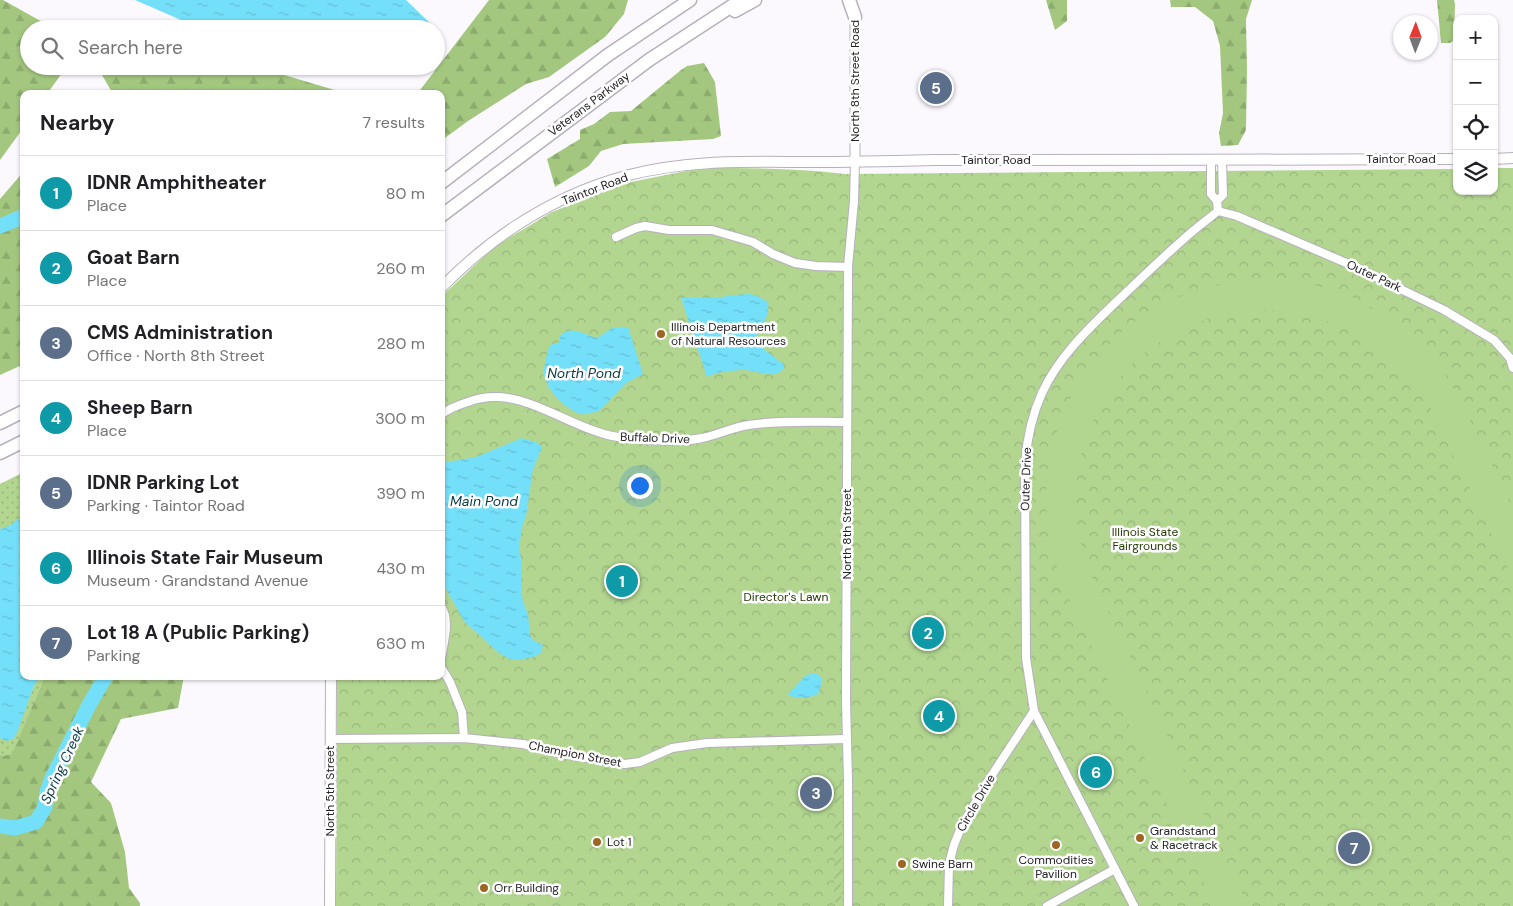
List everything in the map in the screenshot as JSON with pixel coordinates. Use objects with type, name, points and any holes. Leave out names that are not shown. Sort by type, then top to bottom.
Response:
[{"type":"highway","points":[[445,180],[608,55],[690,0]]},
{"type":"highway","points":[[685,35],[695,21],[726,0]]},
{"type":"highway","name":"Veterans Parkway","points":[[445,213],[649,60],[741,0]]},
{"type":"highway","points":[[709,20],[732,13],[755,0]]},
{"type":"highway","points":[[4,421],[20,413]]},
{"type":"highway","points":[[6,450],[20,443]]},
{"type":"main road","points":[[1498,159],[1513,158]]},
{"type":"main road","name":"Taintor Road","points":[[445,284],[486,247],[543,210],[586,189],[626,176],[677,166],[714,162],[1453,159]]},
{"type":"main road","name":"North 5th Street","points":[[330,906],[331,680]]},
{"type":"street","name":"North 8th Street Road","points":[[855,5],[855,162]]},
{"type":"street","points":[[1211,160],[1212,194],[1217,201],[1218,211]]},
{"type":"street","points":[[1217,201],[1223,195],[1222,160]]},
{"type":"street","name":"North 8th Street","points":[[848,906],[846,738],[848,267],[854,201],[855,162]]},
{"type":"street","name":"Outer Park","points":[[1218,211],[1237,216],[1351,265],[1444,310],[1494,340],[1510,358],[1513,368]]},
{"type":"street","name":"Outer Drive","points":[[1134,906],[1034,711],[1026,658],[1025,493],[1027,442],[1034,414],[1042,393],[1053,374],[1082,335],[1186,237],[1218,211]]},
{"type":"street","points":[[616,238],[636,228],[646,226],[669,230],[712,230],[752,242],[773,254],[795,263],[848,267]]},
{"type":"street","name":"Buffalo Drive","points":[[445,412],[475,399],[491,396],[510,397],[607,435],[683,440],[701,439],[748,425],[847,422]]},
{"type":"street","points":[[445,612],[445,636]]},
{"type":"street","points":[[445,674],[462,712],[464,738]]},
{"type":"street","name":"Circle Drive","points":[[948,906],[949,864],[960,830],[986,784],[1034,711]]},
{"type":"street","name":"Champion Street","points":[[331,739],[464,738],[523,744],[563,754],[625,764],[640,762],[672,748],[701,743],[846,738]]},
{"type":"street","points":[[1047,906],[1115,869]]},
{"type":"green space","points":[[0,0],[3,0],[39,20],[20,20],[20,75],[61,75],[50,90],[20,90],[20,132],[0,160]]},
{"type":"green space","points":[[489,0],[628,0],[624,14],[605,37],[549,77],[526,84],[445,138],[445,90],[420,90],[432,75],[445,75],[445,57]]},
{"type":"green space","points":[[1046,0],[1067,0],[1067,21],[1055,30]]},
{"type":"green space","points":[[1170,0],[1252,0],[1246,19],[1246,130],[1238,145],[1221,146],[1219,133],[1223,113],[1220,46],[1213,21],[1195,7],[1171,7]]},
{"type":"green space","points":[[1437,0],[1454,0],[1453,41],[1450,43],[1441,43]]},
{"type":"green space","points":[[704,63],[715,82],[721,136],[713,139],[623,144],[601,151],[589,166],[555,187],[547,159],[580,139],[580,130],[594,124],[610,112],[631,111],[687,66]]},
{"type":"green space","points":[[102,75],[284,75],[335,90],[111,90]]},
{"type":"green space","name":"Illinois State Fairgrounds","points":[[701,168],[791,169],[845,174],[1453,169],[1453,195],[1498,195],[1498,168],[1513,168],[1513,906],[336,906],[337,680],[445,680],[445,293],[494,247],[552,212],[626,183]]},
{"type":"green space","points":[[20,176],[20,366],[0,375],[0,199]]},
{"type":"green space","points":[[1264,279],[1289,280],[1314,285],[1355,299],[1405,331],[1435,362],[1446,376],[1464,407],[1513,509],[1513,578],[1428,403],[1390,357],[1346,329],[1306,315],[1265,310],[1224,315],[1186,328],[1150,349],[1120,378],[1096,414],[1084,444],[1076,491],[1077,523],[1080,539],[1093,579],[1248,906],[1215,906],[1066,592],[1049,536],[1046,491],[1051,456],[1060,422],[1075,390],[1095,361],[1119,335],[1147,313],[1179,297],[1221,285]]},
{"type":"green space","points":[[20,474],[20,680],[43,680],[12,755],[2,756],[0,754],[0,484]]},
{"type":"green space","points":[[43,680],[183,680],[178,708],[121,719],[91,782],[111,803],[125,852],[129,888],[140,903],[140,906],[0,906],[0,754],[2,756],[12,754]]},
{"type":"green space","points":[[835,783],[842,783],[842,806],[835,806]]},
{"type":"green space","points":[[835,821],[842,821],[841,900],[839,902],[834,902]]},
{"type":"water","points":[[135,0],[406,0],[427,20],[181,20]]},
{"type":"water","points":[[749,294],[768,302],[767,316],[756,337],[760,346],[783,364],[783,369],[774,374],[742,370],[720,372],[707,377],[681,298],[715,298]]},
{"type":"water","name":"North Pond","points":[[628,327],[643,374],[626,383],[597,413],[596,411],[586,414],[575,412],[553,393],[549,388],[546,377],[543,376],[550,345],[560,342],[560,336],[568,331],[578,331],[597,338],[612,328]]},
{"type":"water","name":"Main Pond","points":[[522,438],[538,443],[541,446],[533,469],[526,516],[519,545],[522,568],[521,588],[523,602],[528,614],[530,635],[533,640],[543,645],[541,653],[533,657],[518,660],[510,659],[499,653],[464,621],[445,587],[445,462],[476,457]]},
{"type":"water","points":[[20,519],[20,680],[37,680],[17,733],[13,739],[6,741],[0,738],[0,529],[11,525]]},
{"type":"water","points":[[816,673],[821,677],[821,686],[818,694],[803,698],[788,695],[806,675]]},
{"type":"waterway","name":"Spring Creek","points":[[0,226],[20,218]]},
{"type":"waterway","name":"Spring Creek","points":[[0,826],[15,828],[36,822],[45,807],[47,792],[52,778],[104,680]]},
{"type":"place","name":"IDNR Parking Lot","points":[[936,88]]},
{"type":"place","name":"Illinois Department of Natural Resources","points":[[661,334]]},
{"type":"place","name":"IDNR Amphitheater","points":[[622,581]]},
{"type":"place","name":"Goat Barn","points":[[928,633]]},
{"type":"place","name":"Sheep Barn","points":[[939,716]]},
{"type":"place","name":"Illinois State Fair Museum","points":[[1096,772]]},
{"type":"place","name":"CMS Administration","points":[[816,793]]},
{"type":"place","name":"Grandstand & Racetrack","points":[[1140,838]]},
{"type":"place","name":"Lot 1","points":[[597,842]]},
{"type":"place","name":"Commodities Pavilion","points":[[1056,845]]},
{"type":"place","name":"Lot 18 A (Public Parking)","points":[[1354,848]]},
{"type":"place","name":"Swine Barn","points":[[902,864]]},
{"type":"place","name":"Orr Building","points":[[484,888]]},
{"type":"park label","name":"Director's Lawn","points":[[786,597]]}]
